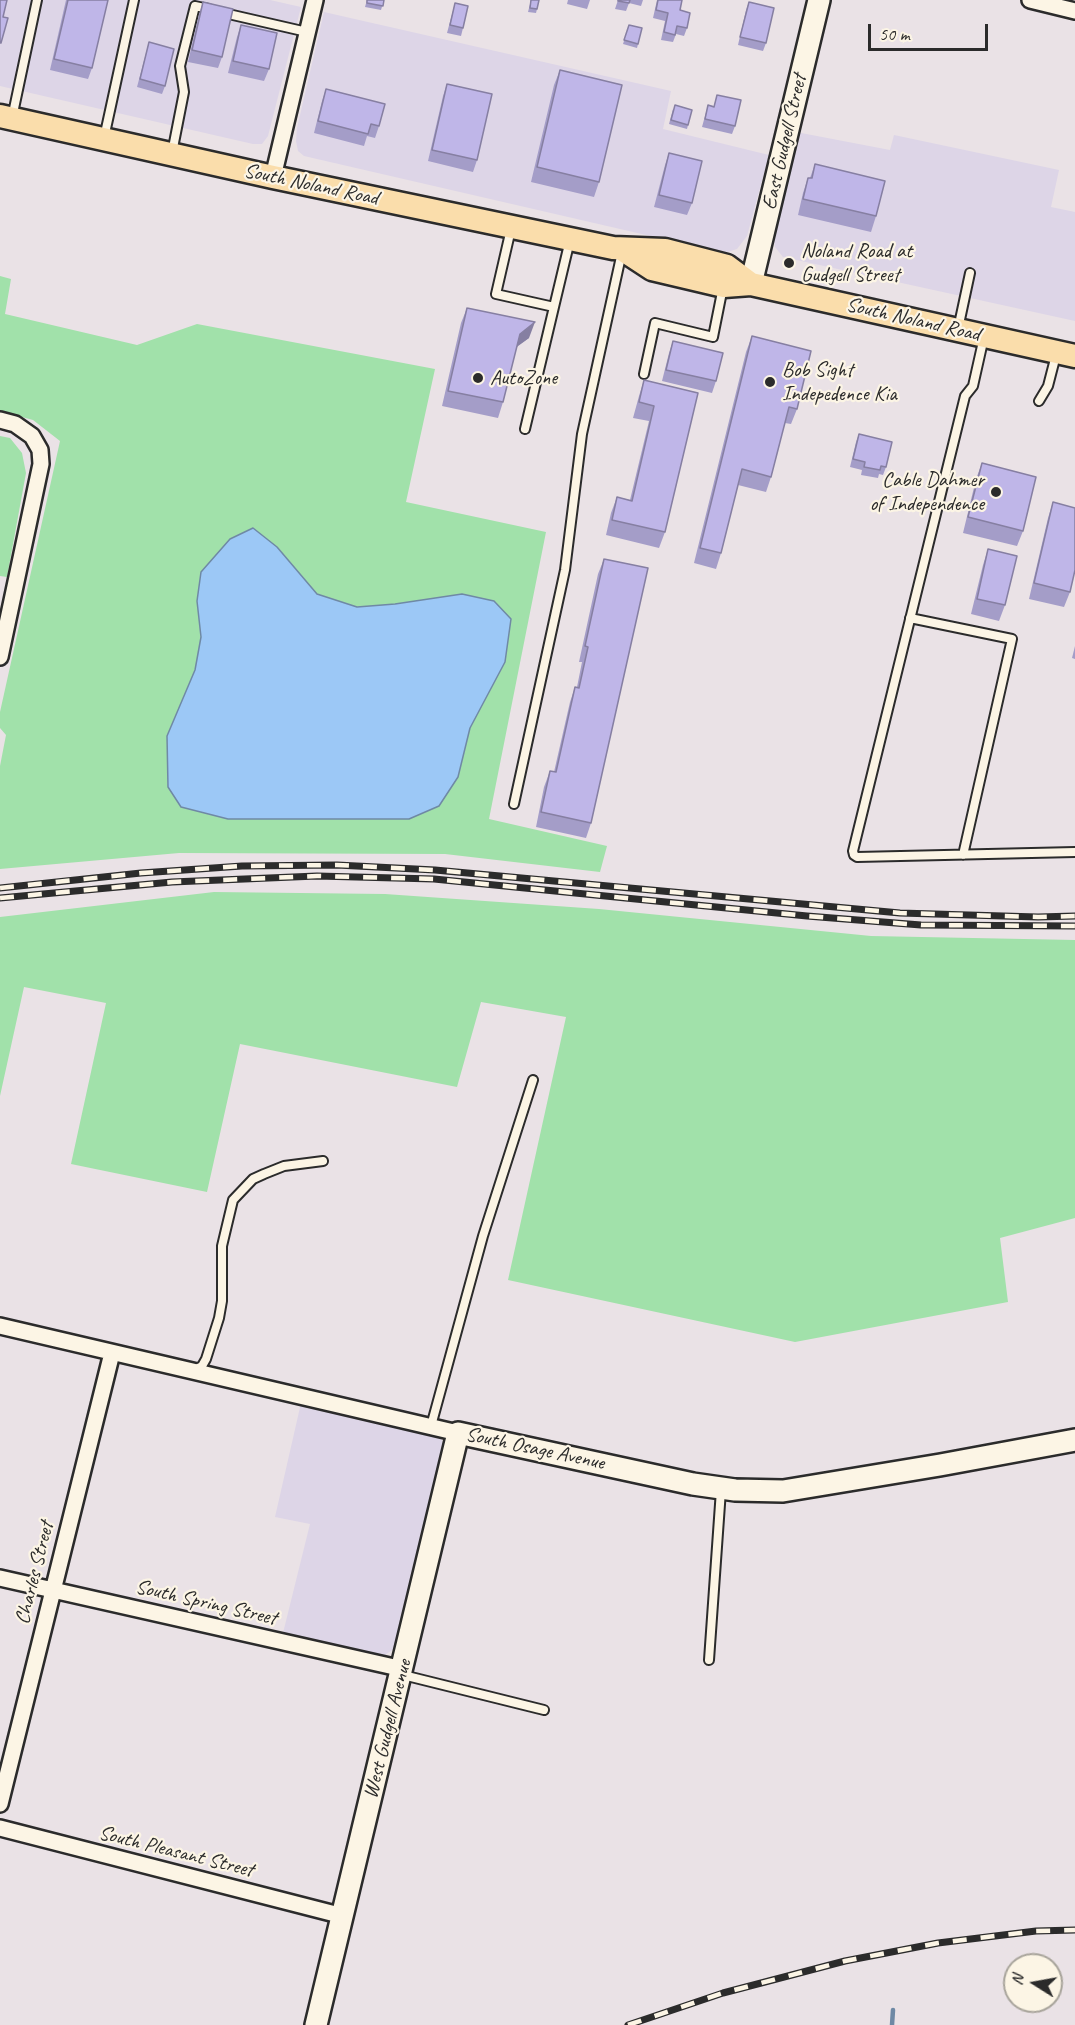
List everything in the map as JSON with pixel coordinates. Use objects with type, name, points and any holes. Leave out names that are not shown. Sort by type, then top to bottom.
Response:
[{"type":"main road","name":"South Noland Road","points":[[6,118],[622,250],[665,250],[727,266],[751,284]]},
{"type":"main road","name":"South Noland Road","points":[[622,250],[652,269],[724,286],[751,284],[1066,354]]},
{"type":"street","points":[[273,177],[315,0]]},
{"type":"street","name":"East Gudgell Street","points":[[751,284],[819,0]]},
{"type":"street","points":[[1030,0],[1075,11]]},
{"type":"street","points":[[0,420],[15,424],[35,440],[40,450],[41,464],[0,657]]},
{"type":"street","name":"South Osage Avenue","points":[[0,1326],[431,1426],[693,1484],[735,1490],[783,1491],[1075,1440]]},
{"type":"street","name":"Charles Street","points":[[0,1804],[112,1353]]},
{"type":"street","name":"West Gudgell Avenue","points":[[316,2025],[458,1432]]},
{"type":"street","name":"South Spring Street","points":[[0,1578],[402,1672]]},
{"type":"street","name":"South Pleasant Street","points":[[0,1828],[342,1916]]},
{"type":"lane","points":[[6,118],[37,0]]},
{"type":"lane","points":[[103,139],[134,0]]},
{"type":"lane","points":[[172,155],[184,92],[180,66],[195,6],[308,32]]},
{"type":"lane","points":[[512,227],[496,294],[554,307]]},
{"type":"lane","points":[[525,429],[570,239]]},
{"type":"lane","points":[[514,804],[566,570],[582,435],[622,250]]},
{"type":"lane","points":[[958,330],[970,273]]},
{"type":"lane","points":[[644,374],[655,323],[713,337],[724,286]]},
{"type":"lane","points":[[985,336],[973,386],[965,396],[854,855],[857,857],[1075,852]]},
{"type":"lane","points":[[1039,400],[1066,354]]},
{"type":"lane","points":[[910,618],[1011,639],[963,855]]},
{"type":"lane","points":[[431,1426],[483,1236],[533,1080]]},
{"type":"lane","points":[[190,1370],[202,1366],[206,1359],[219,1318],[222,1301],[222,1246],[233,1200],[253,1179],[264,1174],[284,1166],[323,1161]]},
{"type":"lane","points":[[709,1660],[722,1488]]},
{"type":"lane","points":[[402,1672],[544,1710]]},
{"type":"shaded area","points":[[0,0],[270,0],[301,7],[268,136],[262,144],[253,144],[0,86]]},
{"type":"shaded area","points":[[324,12],[671,91],[663,129],[769,155],[747,236],[737,249],[724,253],[304,156],[298,151],[297,128]]},
{"type":"shaded area","points":[[796,132],[890,150],[894,135],[1059,170],[1051,207],[1075,212],[1075,321],[783,257],[775,247],[773,233]]},
{"type":"shaded area","points":[[301,1403],[430,1433],[441,1439],[446,1449],[404,1631],[395,1648],[385,1655],[283,1633],[310,1524],[275,1517]]},
{"type":"green space","points":[[0,276],[11,279],[5,314],[137,345],[197,324],[435,369],[406,502],[546,532],[489,819],[607,846],[600,872],[445,854],[179,853],[0,869],[0,766],[6,735],[0,728],[0,712],[60,441],[33,420],[0,411]],"holes":[[[277,547],[317,594],[357,607],[395,604],[505,662],[470,728],[458,777],[409,819],[228,819],[181,807],[167,736],[195,670],[201,637],[197,601]]]},
{"type":"green space","points":[[0,436],[10,438],[22,453],[26,473],[7,577],[0,576]]},
{"type":"green space","points":[[214,892],[385,894],[599,909],[871,936],[1075,940],[1075,1218],[1000,1238],[1008,1302],[795,1342],[508,1280],[566,1017],[481,1002],[457,1087],[240,1044],[207,1192],[71,1164],[106,1003],[24,987],[0,1096],[0,917]]},
{"type":"water","points":[[253,528],[277,547],[317,594],[357,607],[462,594],[494,601],[511,619],[505,662],[470,728],[458,777],[439,806],[409,819],[228,819],[181,807],[168,787],[167,736],[195,670],[201,637],[197,601],[201,572],[230,539]]},
{"type":"building","points":[[0,0],[7,0],[3,17],[8,18],[1,43],[0,43]]},
{"type":"building","points":[[68,0],[108,0],[92,68],[54,59]]},
{"type":"building","points":[[367,0],[384,0],[383,6],[367,3]]},
{"type":"building","points":[[531,0],[539,0],[537,9],[530,8]]},
{"type":"building","points":[[618,0],[630,0],[629,3]]},
{"type":"building","points":[[658,0],[682,0],[680,10],[690,13],[687,28],[677,26],[675,35],[664,32],[668,13],[656,10]]},
{"type":"building","points":[[203,2],[233,9],[222,57],[192,50]]},
{"type":"building","points":[[749,2],[774,8],[766,43],[740,37]]},
{"type":"building","points":[[455,3],[468,6],[463,28],[450,25]]},
{"type":"building","points":[[241,25],[277,33],[269,69],[233,61]]},
{"type":"building","points":[[629,25],[642,28],[638,44],[624,40]]},
{"type":"building","points":[[149,42],[174,49],[165,86],[140,79]]},
{"type":"building","points":[[560,70],[622,85],[599,182],[537,167]]},
{"type":"building","points":[[447,84],[492,94],[477,160],[432,150]]},
{"type":"building","points":[[326,89],[385,104],[379,126],[371,124],[368,134],[318,121]]},
{"type":"building","points":[[717,95],[741,100],[735,126],[705,119],[708,105],[714,107]]},
{"type":"building","points":[[675,105],[692,110],[688,125],[671,120]]},
{"type":"building","points":[[669,153],[702,161],[692,203],[659,195]]},
{"type":"building","points":[[815,164],[885,181],[876,216],[803,199],[808,178],[812,178]]},
{"type":"building","name":"AutoZone","points":[[467,308],[535,322],[520,334],[503,402],[448,391]]},
{"type":"building","points":[[752,336],[811,351],[797,409],[789,407],[771,477],[742,469],[721,553],[700,548]]},
{"type":"building","points":[[673,341],[723,353],[716,381],[666,370]]},
{"type":"building","points":[[644,380],[698,393],[665,532],[612,520],[617,497],[632,501],[654,406],[639,402]]},
{"type":"building","points":[[859,434],[892,442],[886,467],[881,466],[880,470],[864,467],[865,462],[853,459]]},
{"type":"building","points":[[982,463],[1036,477],[1023,531],[968,517]]},
{"type":"building","points":[[1053,502],[1075,508],[1075,570],[1070,592],[1034,583]]},
{"type":"building","points":[[988,549],[1017,556],[1005,605],[977,599]]},
{"type":"building","points":[[604,559],[648,568],[591,823],[541,812],[550,771],[556,772],[575,687],[579,688],[588,647],[585,646]]},
{"type":"waterway","points":[[892,2025],[893,2010]]},
{"type":"railway","points":[[0,888],[141,873],[242,866],[337,865],[435,870],[900,913],[1075,916]]},
{"type":"railway","points":[[0,898],[172,882],[317,876],[434,879],[921,925],[1075,926]]},
{"type":"railway","points":[[628,2025],[723,1993],[845,1961],[938,1943],[1036,1931],[1075,1930]]},
{"type":"place","name":"Noland Road at Gudgell Street","points":[[789,263]]},
{"type":"place","name":"AutoZone","points":[[478,378]]},
{"type":"place","name":"Bob Sight Indepedence Kia","points":[[770,382]]},
{"type":"place","name":"Cable Dahmer of Independence","points":[[996,492]]}]
